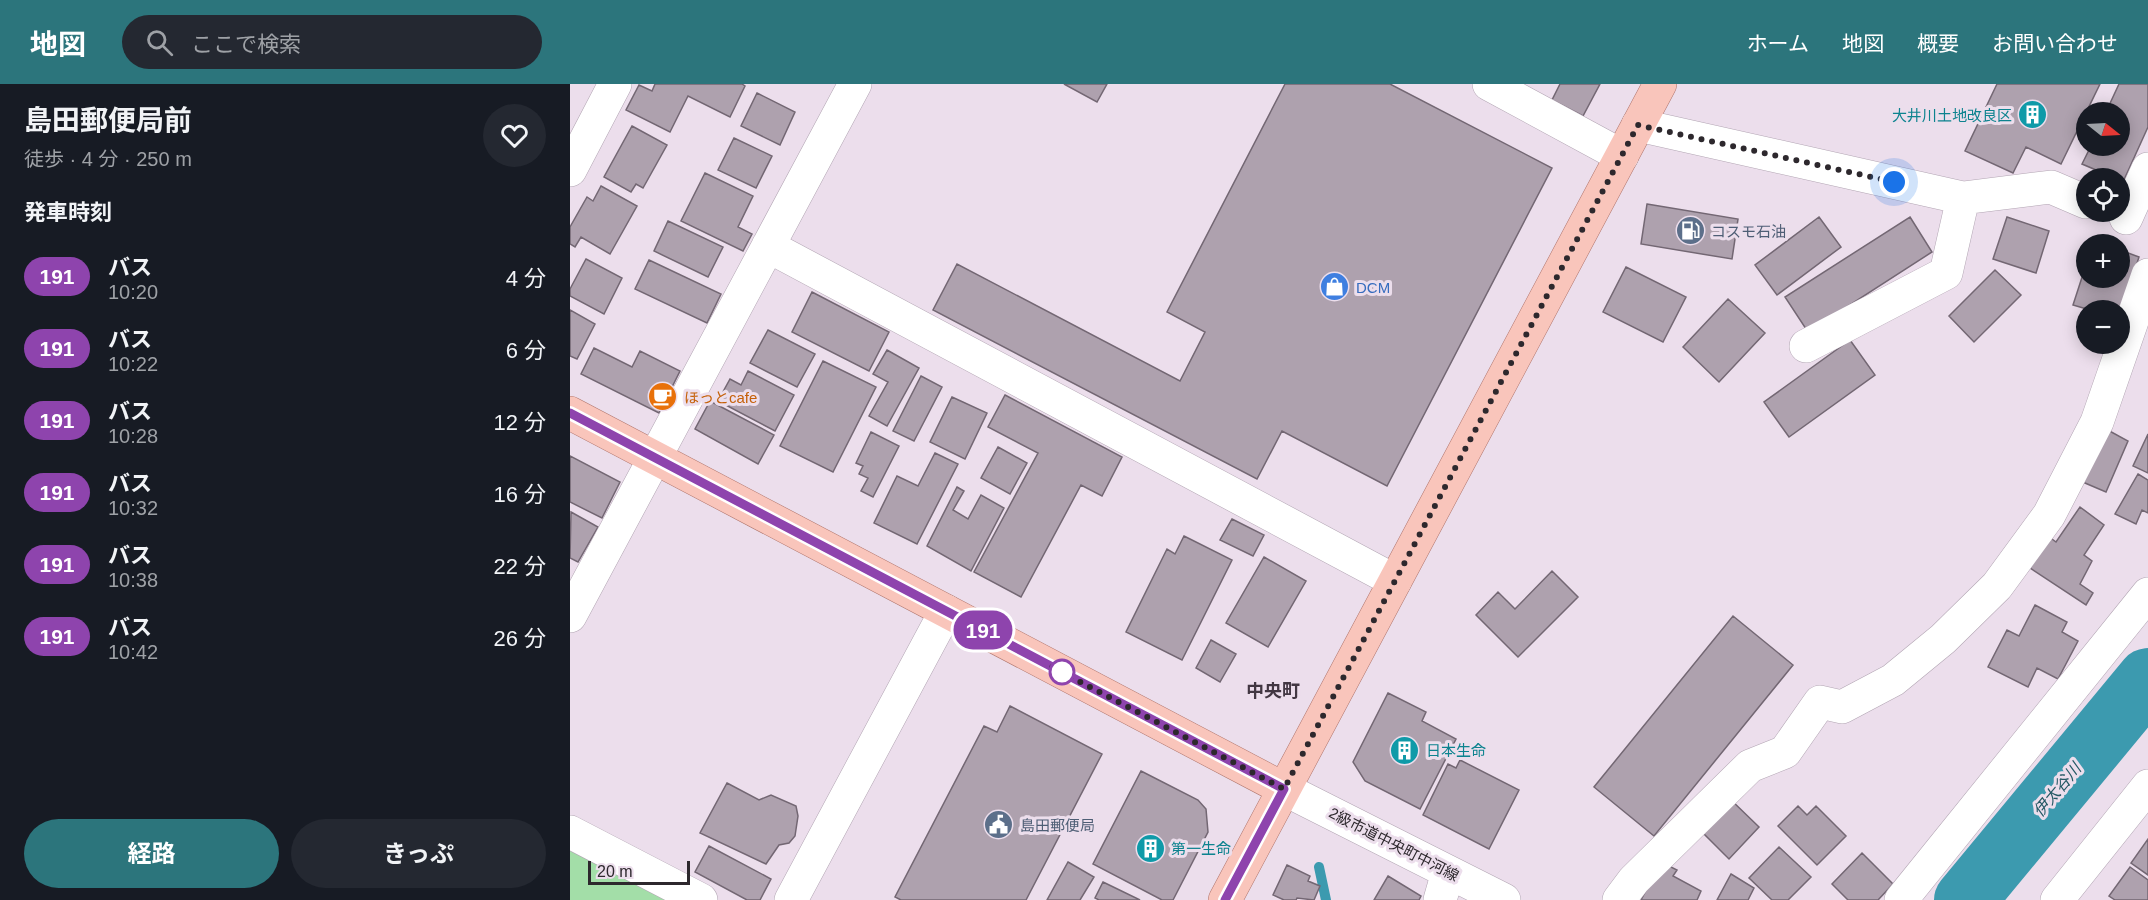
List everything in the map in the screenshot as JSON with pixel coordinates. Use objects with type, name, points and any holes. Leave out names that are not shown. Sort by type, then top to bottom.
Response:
[{"type":"main road","points":[[1225,900],[1660,84]]},
{"type":"main road","points":[[570,413],[1284,789]]},
{"type":"street","points":[[570,170],[615,84]]},
{"type":"street","points":[[570,616],[855,84]]},
{"type":"street","points":[[1489,84],[1622,156]]},
{"type":"street","points":[[1638,125],[1964,198],[2051,187],[2076,198]]},
{"type":"street","points":[[2130,214],[2148,169]]},
{"type":"street","points":[[1806,346],[1946,273],[1964,198]]},
{"type":"street","points":[[768,246],[1395,580]]},
{"type":"street","points":[[1619,900],[1634,880],[1750,766],[1785,752],[1820,702],[1842,707],[1893,680],[1943,639],[1997,586],[2049,515],[2097,422],[2148,275]]},
{"type":"street","points":[[1901,900],[2148,594]]},
{"type":"street","points":[[791,900],[946,611]]},
{"type":"street","points":[[2057,900],[2148,786]]},
{"type":"street","name":"2級市道中央町中河線","points":[[1284,789],[1444,886],[1504,900]]},
{"type":"street","points":[[570,832],[701,900]]},
{"type":"green space","points":[[570,846],[673,900],[570,900]]},
{"type":"building","points":[[655,84],[742,84],[745,86],[730,117],[688,96],[670,132],[626,110],[639,85],[652,91]]},
{"type":"building","points":[[1064,84],[1107,84],[1097,102]]},
{"type":"building","name":"DCM","points":[[1285,84],[1390,84],[1552,168],[1387,486],[1282,431],[1257,479],[933,310],[957,264],[1180,381],[1205,332],[1167,312]]},
{"type":"building","points":[[1560,84],[1600,84],[1583,116],[1552,100]]},
{"type":"building","name":"大井川土地改良区","points":[[1997,84],[2100,84],[2091,102],[2076,102],[2076,133],[2061,164],[2026,147],[2013,173],[1965,151]]},
{"type":"building","points":[[2119,84],[2148,84],[2148,127],[2129,168],[2091,168],[2082,164],[2086,156],[2130,156],[2130,102],[2111,102]]},
{"type":"building","points":[[757,93],[795,112],[780,145],[741,126]]},
{"type":"building","points":[[632,126],[667,145],[643,188],[636,184],[631,192],[604,177]]},
{"type":"building","points":[[734,138],[772,156],[756,188],[718,170]]},
{"type":"building","points":[[705,173],[753,196],[738,227],[752,234],[743,251],[681,221]]},
{"type":"building","points":[[601,186],[637,206],[610,254],[581,237],[575,247],[570,244],[570,227],[587,197],[593,201]]},
{"type":"building","name":"コスモ石油","points":[[1647,204],[1738,219],[1732,259],[1641,244]]},
{"type":"building","points":[[1819,217],[1841,247],[1777,295],[1755,265]]},
{"type":"building","points":[[1910,217],[1932,252],[1808,332],[1785,297]]},
{"type":"building","points":[[2007,217],[2049,231],[2036,273],[1993,259]]},
{"type":"building","points":[[668,221],[723,247],[708,277],[654,251]]},
{"type":"building","points":[[2130,254],[2139,257],[2130,284]]},
{"type":"building","points":[[586,259],[622,278],[604,314],[570,296],[570,289]]},
{"type":"building","points":[[649,260],[721,294],[707,323],[635,289]]},
{"type":"building","points":[[1626,267],[1686,297],[1663,342],[1603,312]]},
{"type":"building","points":[[1995,270],[2021,295],[1974,342],[1949,316]]},
{"type":"building","points":[[2079,288],[2129,288],[2125,300],[2076,300],[2076,306],[2073,305]]},
{"type":"building","points":[[812,292],[889,332],[869,371],[792,332]]},
{"type":"building","points":[[1728,299],[1765,333],[1719,382],[1683,347]]},
{"type":"building","points":[[570,310],[595,324],[577,359],[570,356]]},
{"type":"building","points":[[768,330],[815,354],[797,387],[750,363]]},
{"type":"building","points":[[1850,340],[1875,375],[1789,437],[1764,402]]},
{"type":"building","points":[[594,348],[632,367],[640,351],[680,371],[659,413],[581,374]]},
{"type":"building","points":[[887,350],[919,368],[887,426],[869,416],[888,382],[873,374]]},
{"type":"building","points":[[823,361],[876,387],[833,472],[780,446]]},
{"type":"building","points":[[748,371],[794,395],[775,431],[718,401],[730,379],[741,385]]},
{"type":"building","points":[[921,376],[942,387],[914,441],[893,431]]},
{"type":"building","points":[[1005,395],[1122,457],[1102,496],[1081,485],[1021,597],[974,572],[1038,453],[988,427]]},
{"type":"building","points":[[952,397],[987,413],[965,459],[930,442]]},
{"type":"building","points":[[710,401],[774,435],[758,464],[695,429]]},
{"type":"building","points":[[2104,428],[2128,441],[2106,492],[2078,480]]},
{"type":"building","points":[[871,432],[899,446],[873,497],[861,491],[868,478],[859,474],[863,466],[856,463]]},
{"type":"building","points":[[2148,434],[2148,473],[2133,466]]},
{"type":"building","points":[[998,447],[1027,463],[1010,494],[981,478]]},
{"type":"building","points":[[935,453],[958,464],[917,544],[874,523],[897,476],[918,486]]},
{"type":"building","points":[[570,456],[620,482],[602,518],[570,502]]},
{"type":"building","points":[[2138,474],[2148,480],[2148,513],[2142,510],[2136,524],[2115,514]]},
{"type":"building","points":[[957,487],[964,491],[953,510],[968,519],[981,495],[1004,508],[971,571],[927,546]]},
{"type":"building","points":[[2080,507],[2104,525],[2084,555],[2092,561],[2080,584],[2093,593],[2086,605],[2024,564],[2044,533],[2056,542]]},
{"type":"building","points":[[571,512],[598,527],[578,562],[570,558]]},
{"type":"building","points":[[1232,519],[1264,535],[1253,556],[1220,540]]},
{"type":"building","points":[[1184,536],[1232,560],[1182,660],[1126,632],[1167,549],[1175,554]]},
{"type":"building","points":[[1264,557],[1306,581],[1268,647],[1226,623]]},
{"type":"building","points":[[1552,571],[1578,597],[1518,657],[1476,615],[1498,592],[1515,609]]},
{"type":"building","points":[[2035,605],[2067,622],[2062,632],[2078,641],[2058,679],[2037,668],[2028,687],[1988,667],[2007,630],[2019,636]]},
{"type":"building","points":[[1733,616],[1793,665],[1654,836],[1594,787]]},
{"type":"building","points":[[1211,640],[1236,654],[1220,682],[1196,668]]},
{"type":"building","name":"日本生命","points":[[1388,693],[1426,712],[1422,721],[1456,739],[1420,809],[1365,781],[1353,762]]},
{"type":"building","name":"島田郵便局","points":[[1010,706],[1102,754],[1026,900],[901,900],[895,897],[984,726],[997,732]]},
{"type":"building","points":[[1460,760],[1519,790],[1489,849],[1423,815],[1448,764],[1456,768]]},
{"type":"building","name":"第一生命","points":[[1141,771],[1198,800],[1206,809],[1208,832],[1173,900],[1162,900],[1093,864]]},
{"type":"building","points":[[727,783],[759,800],[771,795],[796,806],[798,816],[795,836],[789,843],[779,845],[766,864],[700,833]]},
{"type":"building","points":[[1728,797],[1759,827],[1729,859],[1698,828]]},
{"type":"building","points":[[1798,806],[1807,815],[1816,806],[1846,836],[1817,865],[1778,826]]},
{"type":"building","points":[[2148,839],[2148,875],[2131,863]]},
{"type":"building","points":[[709,846],[771,879],[760,900],[747,900],[695,872]]},
{"type":"building","points":[[1779,847],[1811,877],[1788,900],[1772,900],[1749,878]]},
{"type":"building","points":[[1862,853],[1893,884],[1878,900],[1848,900],[1832,884]]},
{"type":"building","points":[[1068,862],[1094,877],[1080,900],[1047,900]]},
{"type":"building","points":[[1661,862],[1677,870],[1673,876],[1701,891],[1697,900],[1641,900]]},
{"type":"building","points":[[1287,865],[1310,876],[1308,881],[1320,886],[1314,900],[1297,898],[1296,900],[1284,900],[1273,895]]},
{"type":"building","points":[[2130,867],[2148,880],[2148,900],[2115,900],[2109,896]]},
{"type":"building","points":[[1731,874],[1754,888],[1748,900],[1717,900]]},
{"type":"building","points":[[1388,876],[1421,896],[1419,900],[1374,900]]},
{"type":"building","points":[[1103,882],[1140,900],[1099,900],[1095,898]]},
{"type":"waterway","name":"伊太谷川","points":[[1965,900],[2148,679]]},
{"type":"waterway","points":[[1319,867],[1326,900]]},
{"type":"bus line","name":"191","points":[[570,413],[1284,789],[1225,900]]},
{"type":"place","name":"大井川土地改良区","points":[[2033,115]]},
{"type":"place","name":"コスモ石油","points":[[1690,231]]},
{"type":"place","name":"DCM","points":[[1335,287]]},
{"type":"place","name":"ほっとcafe","points":[[663,397]]},
{"type":"place","name":"日本生命","points":[[1405,750]]},
{"type":"place","name":"島田郵便局","points":[[999,825]]},
{"type":"place","name":"第一生命","points":[[1150,848]]},
{"type":"district","name":"中央町","points":[[1273,691]]},
{"type":"route","points":[[1062,672],[1052,667],[1284,789],[1638,125],[1894,182]]}]
